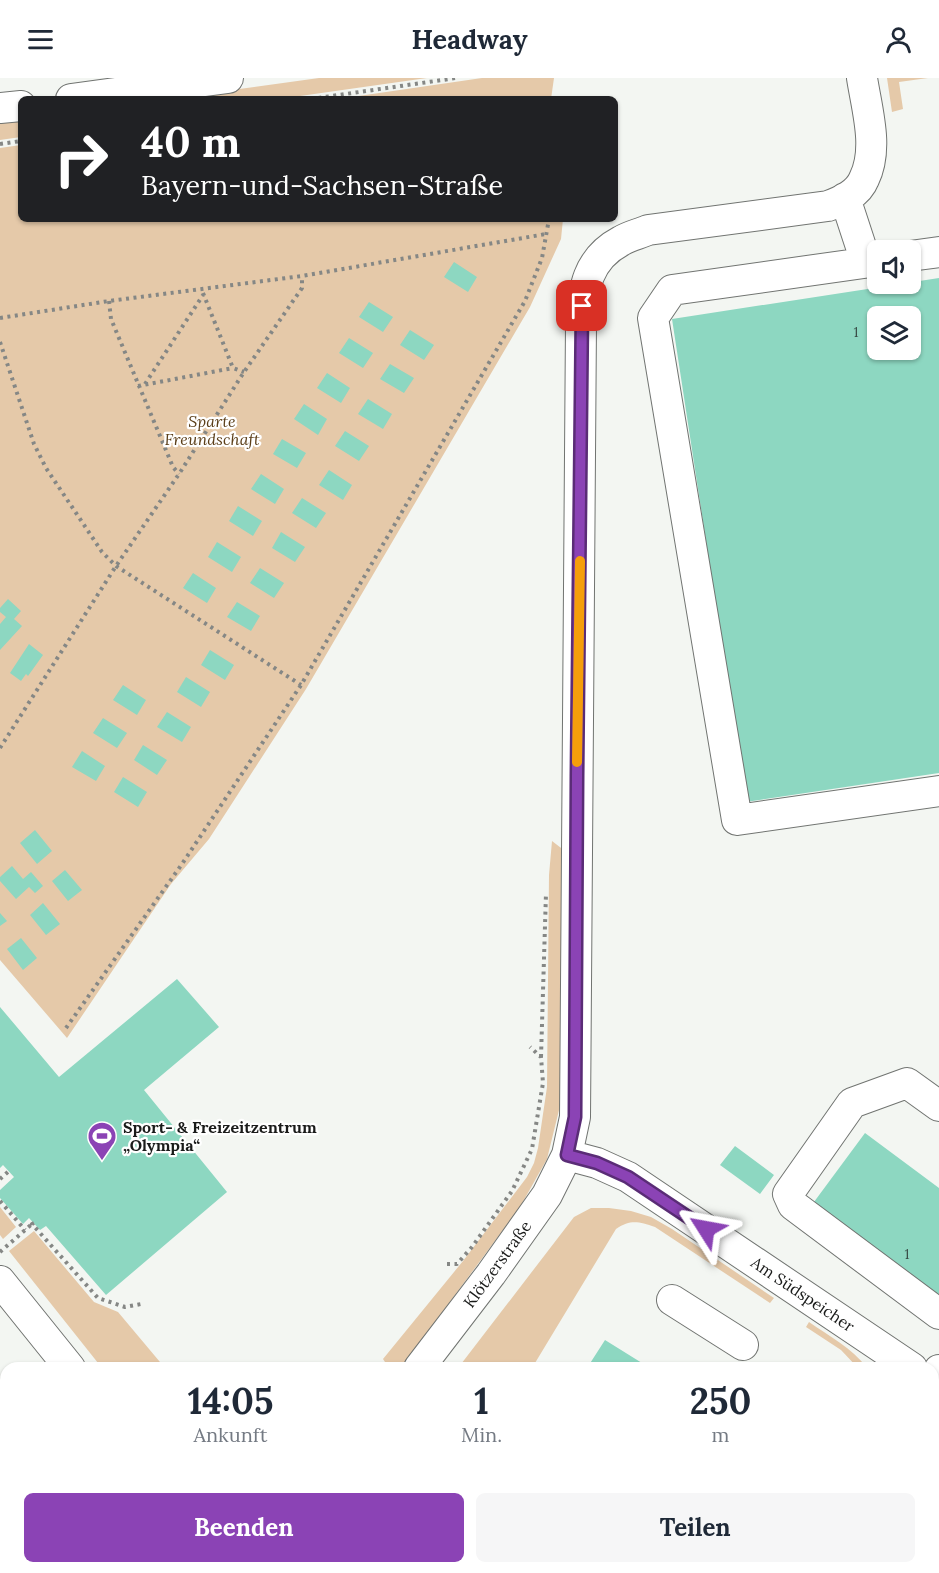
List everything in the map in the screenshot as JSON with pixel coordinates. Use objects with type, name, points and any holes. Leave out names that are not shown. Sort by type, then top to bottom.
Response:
[{"type":"street","points":[[93,96],[228,78]]},
{"type":"street","points":[[862,78],[869,121],[871,160],[864,181],[845,198],[867,250]]},
{"type":"street","points":[[0,108],[18,106]]},
{"type":"street","name":"Klötzerstraße","points":[[424,1362],[491,1274],[547,1195],[567,1155],[575,1117],[581,323],[585,286],[591,270],[600,257],[620,241],[648,230],[828,206],[845,198]]},
{"type":"street","points":[[921,254],[939,252]]},
{"type":"street","points":[[867,263],[672,290],[653,318],[737,820],[939,791]]},
{"type":"street","points":[[939,1106],[907,1083],[852,1104],[788,1194],[793,1205],[939,1314]]},
{"type":"street","name":"Am Südspeicher","points":[[567,1155],[597,1163],[628,1177],[903,1362]]},
{"type":"street","points":[[0,1281],[65,1362]]},
{"type":"street","points":[[672,1300],[743,1345]]},
{"type":"path","points":[[332,96],[456,78]]},
{"type":"path","points":[[0,144],[18,141]]},
{"type":"path","points":[[66,1028],[182,864],[302,685],[525,301],[542,258],[548,222]]},
{"type":"path","points":[[0,318],[109,301],[302,276],[546,234]]},
{"type":"path","points":[[0,748],[116,566],[302,288],[302,276]]},
{"type":"path","points":[[203,289],[203,295],[233,368]]},
{"type":"path","points":[[146,384],[203,295]]},
{"type":"path","points":[[109,301],[111,319],[138,386],[173,467],[179,474]]},
{"type":"path","points":[[0,342],[34,444],[46,468],[102,552],[116,566],[302,685]]},
{"type":"path","points":[[138,386],[233,368],[244,372]]},
{"type":"path","points":[[447,1264],[457,1264],[472,1247],[512,1191],[532,1149],[543,1083],[541,1057],[530,1047]]},
{"type":"path","points":[[0,1179],[9,1171]]},
{"type":"path","points":[[0,1201],[25,1230]]},
{"type":"path","points":[[0,1252],[33,1223],[98,1298],[125,1307],[141,1304]]},
{"type":"green space","points":[[319,78],[427,78],[300,96],[188,96]]},
{"type":"green space","points":[[482,78],[554,78],[551,96],[359,96]]},
{"type":"green space","points":[[887,78],[928,78],[899,82],[903,109],[892,112]]},
{"type":"green space","points":[[18,120],[18,137],[0,140],[0,123]]},
{"type":"green space","name":"Sparte Freundschaft","points":[[18,145],[18,222],[563,222],[561,239],[530,307],[306,689],[209,839],[171,884],[67,1038],[0,960],[0,148]]},
{"type":"green space","points":[[552,841],[565,851],[560,1106],[547,1159],[520,1207],[405,1362],[385,1362],[383,1359],[463,1261],[527,1177],[534,1163],[547,1087],[549,875]]},
{"type":"green space","points":[[0,1207],[16,1227],[3,1239],[0,1235]]},
{"type":"green space","points":[[591,1208],[609,1208],[651,1217],[774,1298],[770,1303],[655,1227],[631,1223],[616,1229],[536,1362],[463,1362],[574,1217]]},
{"type":"green space","points":[[34,1231],[94,1302],[118,1312],[160,1362],[97,1362],[9,1251]]},
{"type":"green space","points":[[809,1322],[847,1348],[862,1362],[852,1362],[841,1350],[806,1327]]},
{"type":"building","points":[[454,262],[477,277],[468,292],[444,277]]},
{"type":"building","points":[[939,278],[939,773],[746,802],[672,319],[867,289],[867,294],[921,294],[921,281]]},
{"type":"building","points":[[369,302],[393,317],[383,332],[359,317]]},
{"type":"building","points":[[410,330],[434,345],[424,360],[400,345]]},
{"type":"building","points":[[349,338],[373,353],[363,368],[339,353]]},
{"type":"building","points":[[390,364],[414,378],[404,393],[380,379]]},
{"type":"building","points":[[327,373],[350,388],[341,403],[317,388]]},
{"type":"building","points":[[368,399],[392,414],[383,429],[358,414]]},
{"type":"building","points":[[304,404],[327,419],[318,435],[294,419]]},
{"type":"building","points":[[345,431],[369,446],[359,461],[335,446]]},
{"type":"building","points":[[282,439],[306,453],[297,468],[273,454]]},
{"type":"building","points":[[329,470],[352,485],[343,500],[319,485]]},
{"type":"building","points":[[261,474],[284,489],[275,504],[251,489]]},
{"type":"building","points":[[302,498],[326,513],[316,528],[292,513]]},
{"type":"building","points":[[238,506],[262,521],[253,536],[229,521]]},
{"type":"building","points":[[281,532],[305,547],[295,562],[272,548]]},
{"type":"building","points":[[217,542],[241,557],[232,572],[208,557]]},
{"type":"building","points":[[260,568],[284,583],[274,598],[250,583]]},
{"type":"building","points":[[193,573],[216,588],[207,603],[183,588]]},
{"type":"building","points":[[8,599],[21,611],[14,619],[22,626],[0,650],[0,624],[6,617],[0,612],[0,608]]},
{"type":"building","points":[[237,602],[260,616],[251,631],[227,617]]},
{"type":"building","points":[[29,644],[43,655],[28,676],[26,674],[21,681],[10,673]]},
{"type":"building","points":[[210,650],[234,665],[225,680],[201,665]]},
{"type":"building","points":[[186,677],[210,692],[201,707],[177,692]]},
{"type":"building","points":[[123,685],[146,700],[137,715],[113,700]]},
{"type":"building","points":[[167,712],[191,727],[182,742],[157,727]]},
{"type":"building","points":[[103,718],[127,733],[117,748],[93,733]]},
{"type":"building","points":[[143,745],[167,760],[157,775],[134,760]]},
{"type":"building","points":[[82,751],[105,766],[96,781],[72,767]]},
{"type":"building","points":[[123,777],[147,792],[138,807],[114,792]]},
{"type":"building","points":[[35,830],[52,851],[37,864],[20,843]]},
{"type":"building","points":[[12,866],[23,879],[31,872],[43,886],[35,893],[29,887],[16,899],[0,881],[0,877]]},
{"type":"building","points":[[65,870],[82,890],[68,901],[52,881]]},
{"type":"building","points":[[43,903],[60,924],[46,935],[30,915]]},
{"type":"building","points":[[0,913],[7,921],[0,926]]},
{"type":"building","points":[[21,938],[37,958],[23,970],[7,949]]},
{"type":"building","points":[[177,979],[219,1027],[144,1090],[227,1192],[106,1295],[46,1226],[40,1230],[29,1218],[23,1224],[0,1198],[0,1190],[14,1177],[3,1165],[0,1168],[0,1007],[59,1077]]},
{"type":"building","points":[[865,1133],[939,1188],[939,1301],[811,1206]]},
{"type":"building","points":[[735,1146],[774,1175],[760,1194],[720,1165]]},
{"type":"building","points":[[605,1340],[640,1362],[591,1362]]},
{"type":"slow traffic","points":[[577,762],[580,561]]},
{"type":"place","name":"Sport- & Freizeitzentrum „Olympia“","points":[[102,1162]]},
{"type":"route","points":[[582,306],[575,1117],[567,1155],[597,1163],[628,1177],[706,1229]]}]
